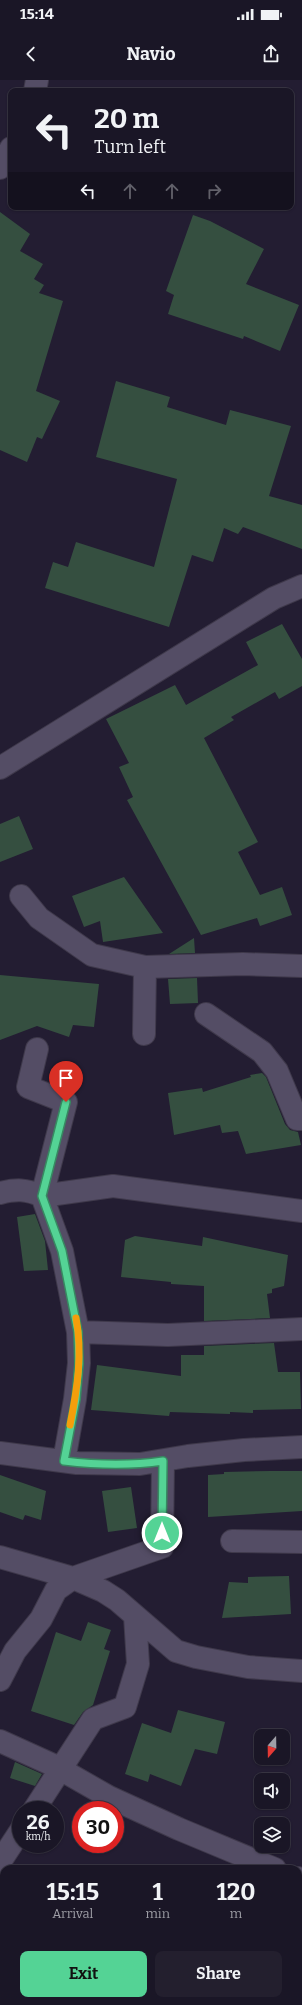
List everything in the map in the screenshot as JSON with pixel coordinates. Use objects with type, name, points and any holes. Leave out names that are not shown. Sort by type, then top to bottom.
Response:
[{"type":"street","points":[[0,168],[8,153]]},
{"type":"street","points":[[0,768],[274,598],[302,586]]},
{"type":"street","points":[[21,896],[40,918],[92,955],[145,967],[243,964],[302,966]]},
{"type":"street","points":[[144,1034],[145,967]]},
{"type":"street","points":[[206,1014],[262,1052],[277,1071],[297,1119],[302,1119]]},
{"type":"street","points":[[37,1049],[28,1087],[66,1102],[42,1196],[62,1251],[78,1332],[79,1364],[76,1399],[64,1461]]},
{"type":"street","points":[[0,1193],[14,1189],[28,1190],[42,1196],[113,1186],[302,1211]]},
{"type":"street","points":[[78,1332],[168,1336],[302,1329]]},
{"type":"street","points":[[0,1446],[23,1456]]},
{"type":"street","points":[[0,1453],[106,1465],[140,1464],[244,1450],[302,1447]]},
{"type":"street","points":[[0,1680],[15,1651],[41,1619],[56,1590],[73,1578],[162,1547],[163,1461]]},
{"type":"street","points":[[232,1541],[302,1542]]},
{"type":"street","points":[[0,1557],[73,1578],[117,1600],[176,1651],[196,1657],[248,1667],[302,1671]]},
{"type":"street","points":[[40,1801],[93,1719],[125,1707],[138,1664],[135,1616]]},
{"type":"street","points":[[0,1741],[60,1769],[123,1804],[179,1830],[265,1865]]},
{"type":"street","points":[[0,1862],[12,1844]]},
{"type":"building","points":[[0,212],[30,234],[20,251],[43,264],[34,279],[44,285],[39,293],[63,301],[36,391],[60,401],[42,439],[37,437],[27,462],[0,450]]},
{"type":"building","points":[[193,215],[210,221],[264,249],[246,284],[299,305],[280,351],[244,336],[243,339],[168,314],[174,295],[166,291]]},
{"type":"building","points":[[116,381],[170,397],[167,407],[226,425],[230,410],[291,426],[269,496],[302,505],[302,549],[243,527],[238,534],[224,528],[213,562],[192,555],[169,627],[45,588],[53,562],[68,567],[76,542],[154,567],[177,479],[96,457]]},
{"type":"building","points":[[282,624],[302,659],[302,686],[279,699],[275,692],[231,717],[234,720],[204,738],[258,842],[238,852],[260,895],[282,887],[292,915],[260,926],[257,918],[201,935],[127,800],[133,797],[119,767],[129,763],[106,719],[175,685],[186,705],[258,665],[246,642]]},
{"type":"building","points":[[19,816],[33,849],[0,862],[0,824]]},
{"type":"building","points":[[124,877],[163,933],[103,942],[100,921],[84,927],[72,896]]},
{"type":"building","points":[[194,938],[195,953],[169,954]]},
{"type":"building","points":[[0,975],[99,984],[94,1027],[73,1025],[69,1037],[37,1026],[0,1040]]},
{"type":"building","points":[[197,978],[198,1003],[170,1004],[168,979]]},
{"type":"building","points":[[262,1073],[266,1077],[285,1124],[290,1130],[298,1132],[301,1145],[246,1154],[238,1131],[222,1133],[220,1125],[174,1135],[168,1093],[202,1088],[203,1092],[251,1077],[250,1075]]},
{"type":"building","points":[[35,1214],[45,1241],[48,1270],[24,1271],[17,1217]]},
{"type":"building","points":[[135,1236],[202,1246],[203,1237],[288,1255],[284,1286],[272,1289],[272,1293],[267,1294],[270,1318],[204,1321],[204,1286],[171,1284],[171,1282],[121,1277],[125,1240]]},
{"type":"building","points":[[274,1343],[278,1372],[300,1372],[301,1409],[253,1410],[253,1413],[230,1412],[230,1414],[170,1412],[169,1416],[91,1410],[97,1365],[181,1376],[181,1355],[204,1355],[204,1346]]},
{"type":"building","points":[[302,1471],[302,1511],[208,1517],[208,1475],[224,1474],[224,1472]]},
{"type":"building","points":[[0,1475],[46,1491],[41,1520],[25,1515],[23,1520],[0,1512]]},
{"type":"building","points":[[131,1487],[137,1528],[108,1532],[102,1491]]},
{"type":"building","points":[[289,1576],[291,1614],[222,1618],[229,1582],[248,1583],[248,1577]]},
{"type":"building","points":[[88,1622],[111,1630],[104,1649],[110,1651],[93,1705],[83,1712],[74,1725],[31,1711],[56,1632],[81,1641]]},
{"type":"building","points":[[178,1710],[225,1722],[217,1754],[195,1749],[181,1786],[150,1774],[148,1782],[125,1774],[142,1723],[171,1733]]},
{"type":"building","points":[[15,1762],[42,1774],[35,1786],[10,1778]]},
{"type":"slow traffic","points":[[70,1425],[76,1399],[79,1364],[76,1318]]},
{"type":"route","points":[[66,1102],[42,1196],[62,1251],[78,1332],[79,1364],[76,1399],[64,1461],[106,1465],[140,1464],[163,1461],[162,1533]]}]
